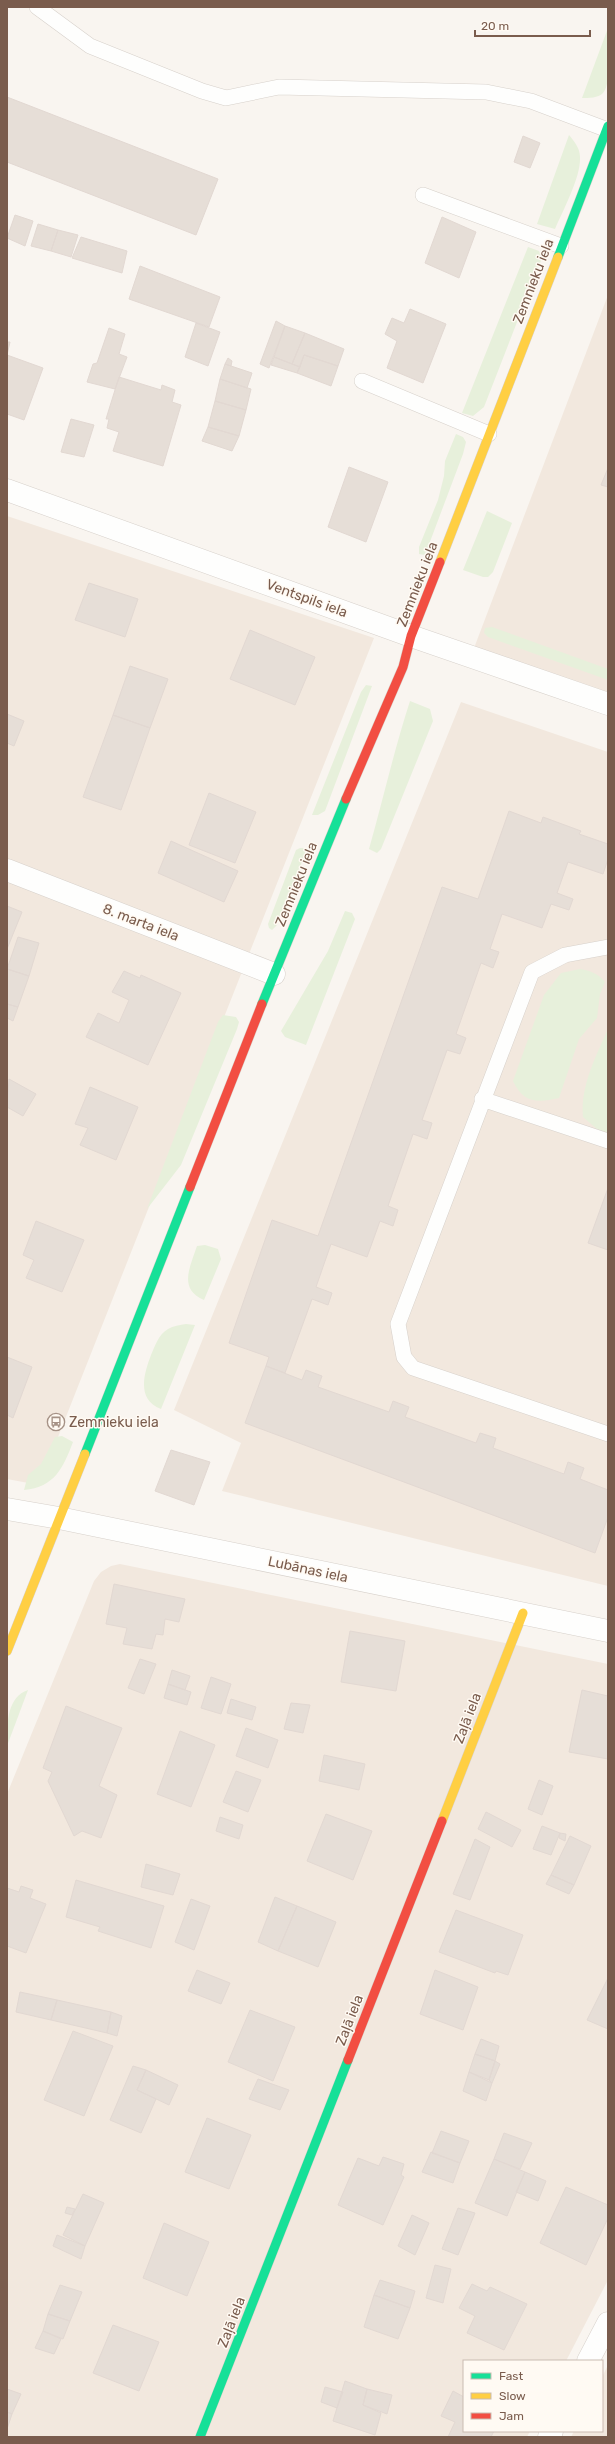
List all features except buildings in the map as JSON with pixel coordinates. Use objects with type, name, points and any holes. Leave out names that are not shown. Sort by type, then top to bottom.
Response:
[{"type":"street","name":"Zemnieku iela","points":[[7,1651],[274,974],[332,831],[403,667],[411,636],[607,128]]},
{"type":"street","name":"Ventspils iela","points":[[7,490],[411,636],[608,704]]},
{"type":"street","name":"8. marta iela","points":[[7,870],[274,974]]},
{"type":"street","name":"Lubānas iela","points":[[7,1510],[59,1518],[608,1631]]},
{"type":"street","name":"Zaļā iela","points":[[200,2437],[523,1613]]},
{"type":"street","points":[[589,2360],[608,2323]]},
{"type":"lane","points":[[37,7],[90,46],[202,91],[226,98],[279,87],[486,92],[531,101],[607,128]]},
{"type":"lane","points":[[423,195],[562,246]]},
{"type":"lane","points":[[362,381],[489,434]]},
{"type":"lane","points":[[608,947],[565,955],[532,972],[482,1099],[398,1324],[404,1357],[413,1368],[608,1434]]},
{"type":"lane","points":[[482,1099],[608,1141]]},
{"type":"shaded area","points":[[608,295],[608,704],[471,656]]},
{"type":"shaded area","points":[[7,516],[374,638],[39,1485],[7,1479]]},
{"type":"shaded area","points":[[461,702],[608,752],[608,1586],[222,1491],[241,1443],[174,1410]]},
{"type":"shaded area","points":[[120,1564],[608,1664],[608,2280],[567,2360],[463,2360],[463,2432],[530,2432],[527,2437],[7,2437],[7,1794],[94,1581],[101,1572],[111,1566]]},
{"type":"shaded area","points":[[608,2365],[608,2437],[571,2437],[574,2432],[603,2432],[603,2375]]},
{"type":"green space","points":[[608,28],[609,72],[606,88],[599,96],[582,98]]},
{"type":"green space","points":[[569,135],[579,151],[580,165],[575,184],[555,229],[537,224]]},
{"type":"green space","points":[[528,247],[539,251],[542,258],[484,407],[473,416],[462,413]]},
{"type":"green space","points":[[456,434],[463,437],[466,442],[463,454],[425,555],[419,554],[419,547],[438,500],[444,476],[445,461]]},
{"type":"green space","points":[[487,511],[512,523],[493,572],[488,577],[483,577],[463,570]]},
{"type":"green space","points":[[492,627],[608,669],[608,680],[488,637],[484,633],[485,628]]},
{"type":"green space","points":[[366,685],[372,686],[325,811],[318,815],[312,815],[361,692]]},
{"type":"green space","points":[[410,701],[430,709],[433,721],[381,849],[377,853],[369,849]]},
{"type":"green space","points":[[305,848],[305,854],[277,925],[272,930],[269,928],[268,924],[296,850]]},
{"type":"green space","points":[[345,911],[352,913],[355,919],[306,1045],[285,1037],[281,1031],[328,951]]},
{"type":"green space","points":[[580,969],[600,976],[605,982],[600,994],[597,1018],[579,1039],[559,1098],[544,1101],[532,1100],[521,1094],[513,1081],[544,995],[561,973]]},
{"type":"green space","points":[[223,1015],[236,1017],[239,1022],[237,1029],[181,1165],[147,1209],[218,1022]]},
{"type":"green space","points":[[608,1029],[608,1133],[597,1129],[583,1117],[583,1106],[586,1083]]},
{"type":"green space","points":[[205,1245],[218,1249],[221,1259],[204,1300],[191,1290],[188,1277],[191,1262],[197,1246]]},
{"type":"green space","points":[[186,1324],[195,1325],[161,1409],[153,1405],[145,1393],[144,1378],[146,1370],[159,1337],[170,1328]]},
{"type":"green space","points":[[62,1436],[73,1442],[61,1468],[56,1475],[43,1485],[24,1490],[28,1475],[41,1464],[55,1437]]},
{"type":"green space","points":[[28,1690],[7,1746],[9,1714],[12,1706],[15,1699]]},
{"type":"traffic: fast","points":[[558,257],[608,126]]},
{"type":"traffic: fast","points":[[262,1004],[346,799]]},
{"type":"traffic: fast","points":[[85,1454],[190,1187]]},
{"type":"traffic: fast","points":[[200,2437],[348,2060]]},
{"type":"traffic: slow","points":[[440,562],[558,257]]},
{"type":"traffic: slow","points":[[7,1651],[85,1454]]},
{"type":"traffic: slow","points":[[442,1821],[523,1613]]},
{"type":"traffic: jam","points":[[346,799],[403,667],[411,636],[440,562]]},
{"type":"traffic: jam","points":[[190,1187],[262,1004]]},
{"type":"traffic: jam","points":[[348,2060],[442,1821]]},
{"type":"place","name":"Zemnieku iela","points":[[56,1422]]}]
